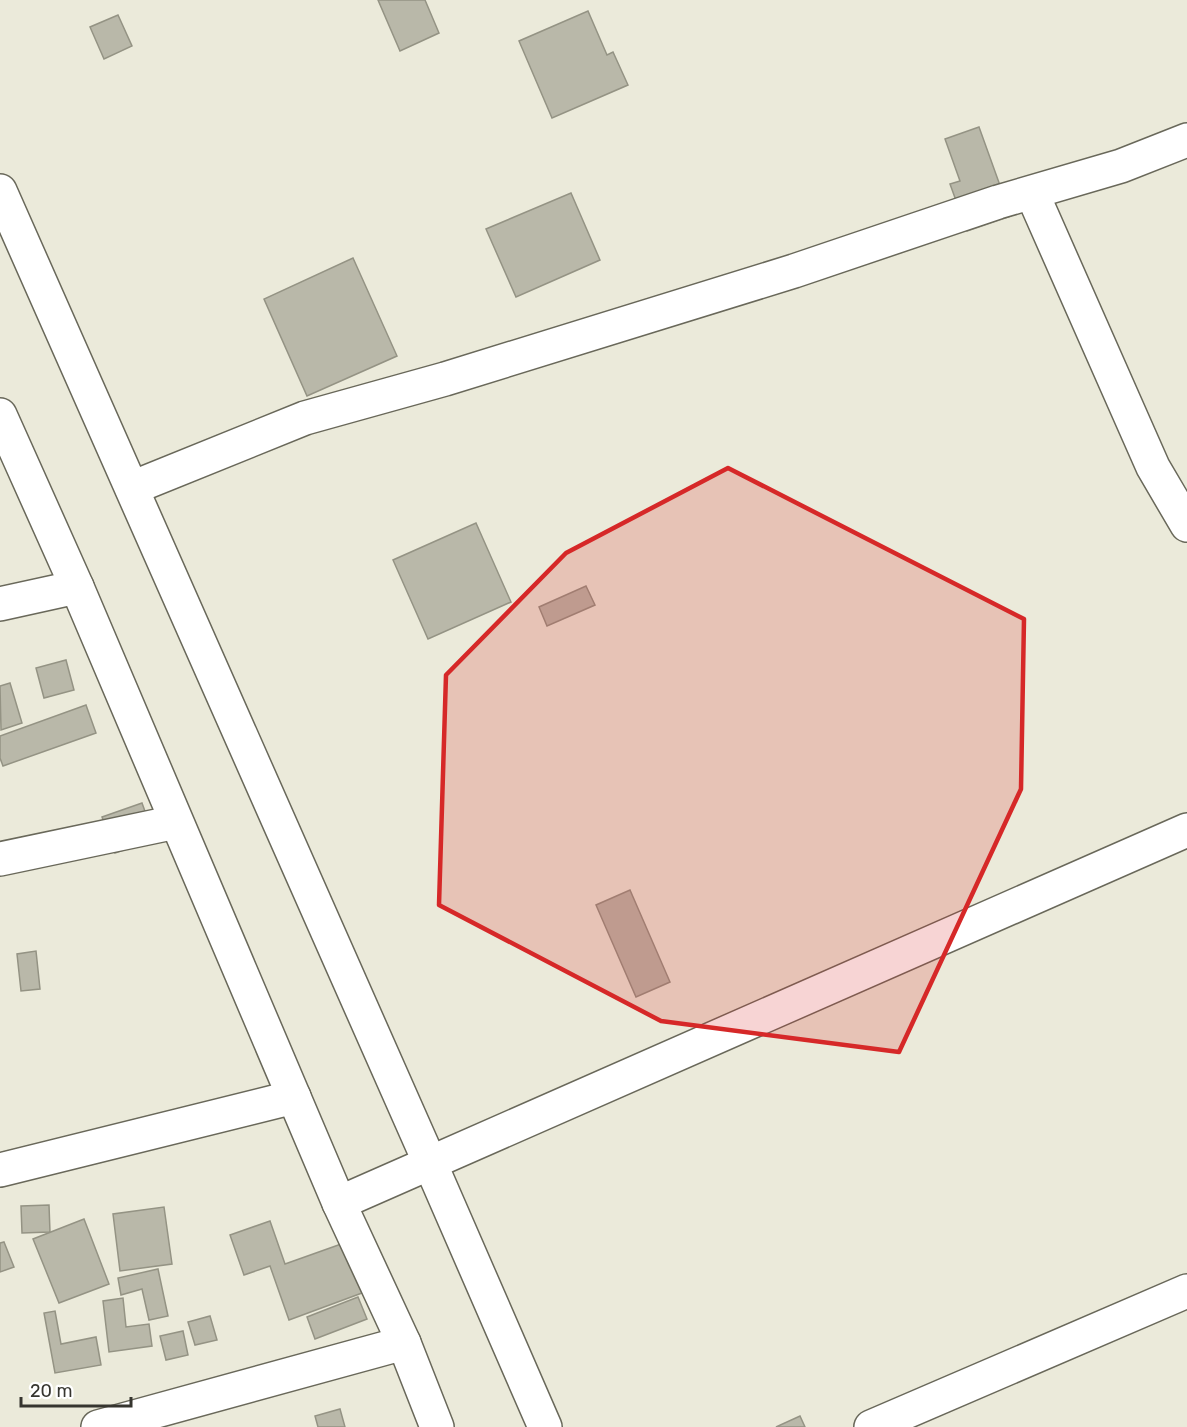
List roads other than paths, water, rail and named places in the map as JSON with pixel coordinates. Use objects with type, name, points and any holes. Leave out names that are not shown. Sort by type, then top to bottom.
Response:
[{"type":"street","points":[[132,488],[305,418],[445,379],[783,275],[1121,166],[1187,140]]},
{"type":"street","points":[[0,191],[545,1427]]},
{"type":"street","points":[[1032,193],[1153,467],[1187,525]]},
{"type":"street","points":[[0,415],[77,588],[339,1203],[404,1343],[437,1427]]},
{"type":"street","points":[[0,604],[77,588]]},
{"type":"street","points":[[0,859],[176,822]]},
{"type":"street","points":[[339,1203],[1187,830]]},
{"type":"street","points":[[0,1170],[294,1097]]},
{"type":"street","points":[[871,1427],[1187,1291]]},
{"type":"street","points":[[98,1427],[404,1343]]}]
